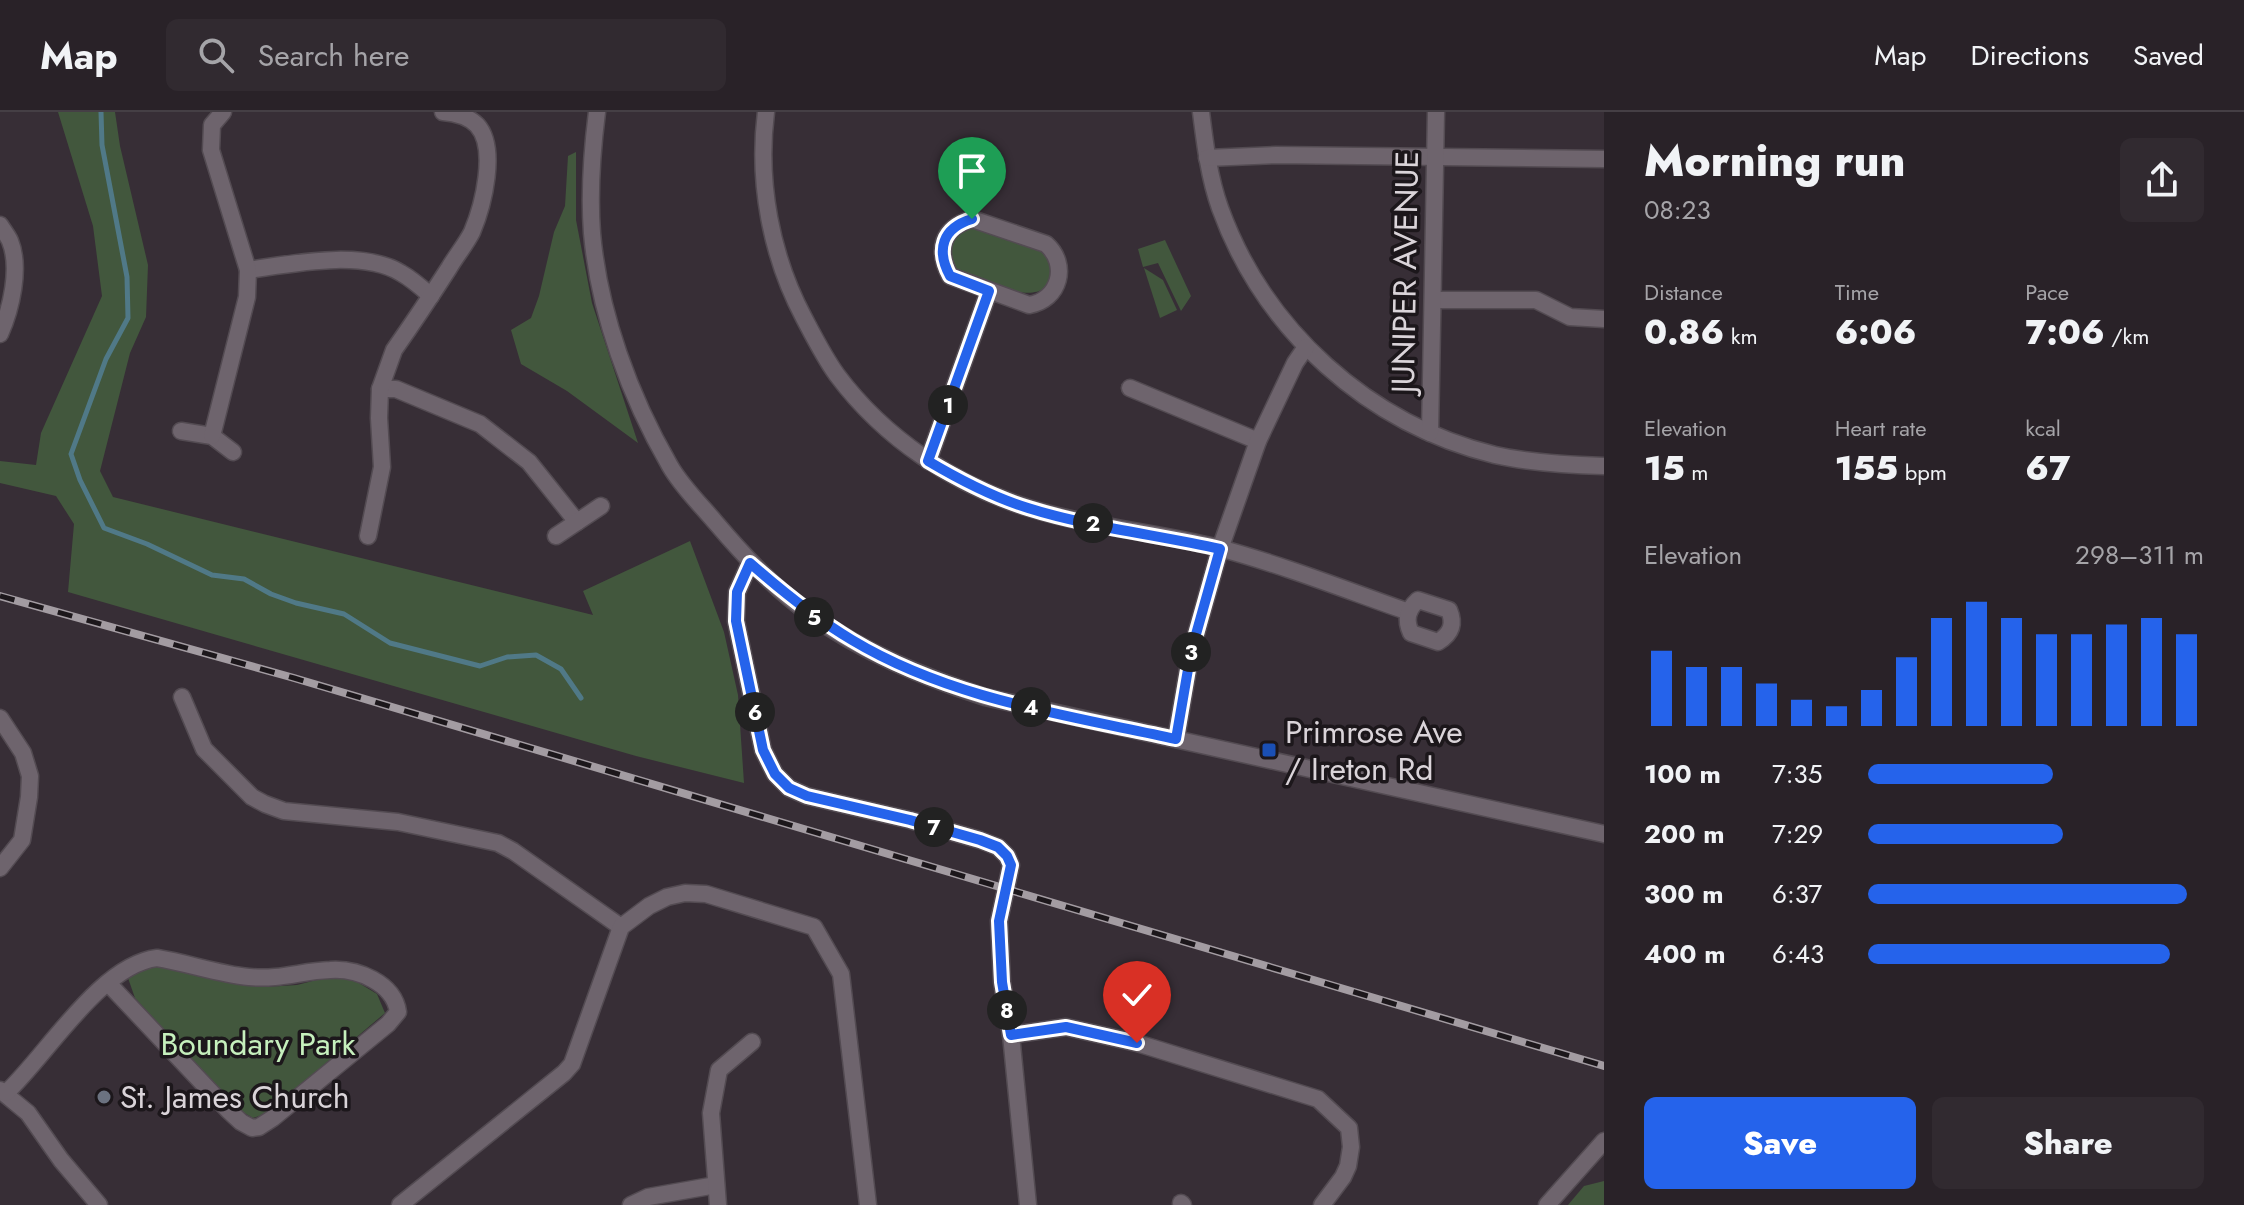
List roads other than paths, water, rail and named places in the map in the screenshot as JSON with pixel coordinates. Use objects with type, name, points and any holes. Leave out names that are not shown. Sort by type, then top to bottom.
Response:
[{"type":"street","points":[[368,536],[382,467],[380,389],[394,350],[471,234],[485,185],[487,148],[483,134],[475,124],[454,113],[443,112]]},
{"type":"street","points":[[597,112],[592,233],[611,326],[634,393],[671,469],[750,563],[812,615],[854,642],[905,668],[985,697],[1604,834]]},
{"type":"street","points":[[766,112],[763,166],[767,206],[786,281],[838,376],[878,420],[928,461],[962,481],[1030,509],[1220,549],[1409,612]]},
{"type":"street","points":[[1201,112],[1207,158],[1231,237],[1272,307],[1330,370],[1362,396],[1430,433],[1468,448],[1498,456],[1604,466]]},
{"type":"street","name":"JUNIPER AVENUE","points":[[1430,433],[1436,112]]},
{"type":"street","points":[[212,436],[247,297],[248,270],[211,150],[212,125],[217,113]]},
{"type":"street","points":[[1207,158],[1276,155],[1604,159]]},
{"type":"street","points":[[972,219],[1046,244],[1053,250],[1058,260],[1058,280],[1047,298],[1029,305],[989,291],[950,276],[944,265],[942,248],[957,223],[972,219]]},
{"type":"street","points":[[0,225],[11,243],[15,279],[8,317],[0,334]]},
{"type":"street","points":[[248,270],[326,260],[373,263],[399,272],[431,296]]},
{"type":"street","points":[[928,461],[989,291]]},
{"type":"street","points":[[1433,300],[1536,300],[1570,317],[1604,319]]},
{"type":"street","points":[[1176,739],[1191,652],[1220,549],[1258,441],[1295,363],[1306,347]]},
{"type":"street","points":[[1130,388],[1258,441]]},
{"type":"street","points":[[380,389],[396,389],[480,424],[529,462],[577,522]]},
{"type":"street","points":[[181,431],[212,436],[233,452]]},
{"type":"street","points":[[556,536],[601,506]]},
{"type":"street","points":[[750,563],[737,592],[736,621],[763,750],[775,774],[789,788],[807,796],[980,840],[998,847],[1011,865],[999,921],[1002,982],[1011,1035],[1028,1205]]},
{"type":"street","points":[[182,697],[204,749],[252,797],[265,804],[284,811],[398,822],[498,843],[621,927]]},
{"type":"street","points":[[0,718],[23,753],[30,776],[22,840],[0,868]]},
{"type":"street","points":[[400,1205],[556,1081],[572,1064],[621,927],[649,906],[685,893],[706,894],[814,927],[841,974],[868,1205]]},
{"type":"street","points":[[99,1205],[61,1160],[28,1113],[3,1091],[22,1078],[91,998],[108,983],[135,963],[157,958],[247,977],[275,978],[332,969],[351,972],[389,991],[398,1012],[388,1024],[273,1118],[252,1128],[234,1116],[108,983]]},
{"type":"street","points":[[1011,1035],[1066,1027],[1137,1043],[1318,1099],[1349,1128],[1351,1147],[1343,1177],[1322,1205]]},
{"type":"street","points":[[718,1205],[711,1113],[719,1070],[752,1042]]},
{"type":"street","points":[[1547,1205],[1604,1141]]},
{"type":"street","points":[[631,1205],[648,1197],[716,1185]]},
{"type":"waterway","points":[[101,112],[102,145],[127,277],[128,318],[106,359],[71,454],[104,528],[147,544],[212,575],[244,579],[296,603],[344,614],[390,643],[480,666],[507,657],[536,655],[561,669],[581,698]]},
{"type":"railway","points":[[0,596],[294,678],[1604,1066]]},
{"type":"place","name":"Primrose Ave / Ireton Rd","points":[[1269,750]]},
{"type":"place","name":"St. James Church","points":[[104,1097]]},
{"type":"park label","name":"Boundary Park","points":[[258,1044]]}]
